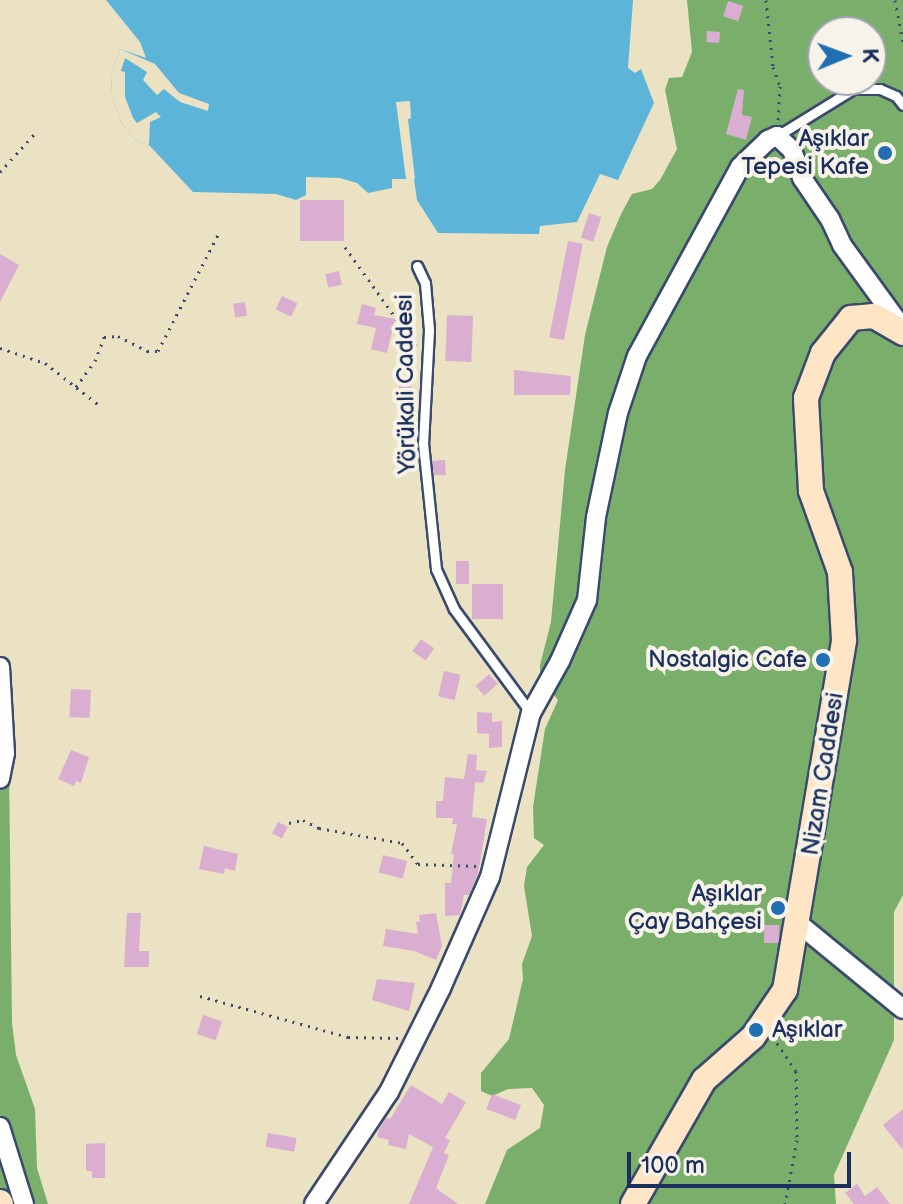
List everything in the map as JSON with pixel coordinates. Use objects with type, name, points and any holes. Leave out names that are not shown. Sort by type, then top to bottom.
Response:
[{"type":"street","points":[[314,1204],[389,1092],[441,988],[492,867],[531,713],[560,661],[587,600],[596,517],[618,413],[637,356],[740,167],[777,136],[792,150],[802,178],[830,219],[842,245],[903,331]]},
{"type":"street","name":"Nizam Caddesi","points":[[633,1204],[704,1080],[753,1037],[785,990],[799,924],[844,640],[840,572],[811,491],[806,398],[823,353],[851,318],[874,316],[903,331]]},
{"type":"street","points":[[0,667],[5,753],[0,779]]},
{"type":"street","points":[[799,924],[903,1009]]},
{"type":"street","points":[[0,1127],[24,1204]]},
{"type":"lane","points":[[777,136],[853,89],[880,89],[896,96],[903,105]]},
{"type":"lane","name":"Yörükali Caddesi","points":[[417,266],[425,283],[429,330],[425,359],[423,443],[436,569],[454,609],[531,713]]},
{"type":"path","points":[[766,0],[773,67],[780,86],[777,136]]},
{"type":"path","points":[[895,0],[903,42]]},
{"type":"path","points":[[0,172],[37,131]]},
{"type":"path","points":[[76,387],[95,361],[104,337],[118,336],[147,351],[158,351],[220,231]]},
{"type":"path","points":[[345,247],[425,359]]},
{"type":"path","points":[[0,348],[45,363],[99,405]]},
{"type":"path","points":[[289,823],[303,820],[319,828],[402,843],[418,864],[492,867]]},
{"type":"path","points":[[200,996],[348,1037],[391,1035],[413,1044]]},
{"type":"path","points":[[779,1030],[777,1043],[796,1071],[797,1140],[785,1204]]},
{"type":"green space","points":[[687,0],[903,0],[903,895],[894,912],[894,1040],[834,1175],[836,1204],[485,1204],[507,1150],[540,1128],[544,1105],[532,1088],[508,1089],[492,1096],[481,1091],[481,1073],[509,1039],[523,979],[522,964],[532,936],[524,886],[527,867],[544,845],[534,838],[533,807],[545,729],[558,700],[540,678],[540,665],[551,622],[565,470],[585,335],[607,247],[621,214],[632,194],[652,189],[660,180],[677,149],[665,90],[669,78],[682,77],[692,52]]},
{"type":"green space","points":[[0,764],[9,765],[12,1023],[16,1055],[35,1109],[37,1168],[48,1204],[0,1204]]},
{"type":"water","points":[[106,0],[633,0],[628,68],[635,73],[641,69],[654,103],[618,180],[600,174],[577,222],[540,226],[539,234],[438,233],[417,200],[414,179],[392,179],[392,188],[368,193],[357,183],[340,178],[306,177],[306,195],[296,200],[276,194],[193,192],[149,145],[136,141],[121,122],[112,94],[111,77],[120,49],[146,58],[140,42]]},
{"type":"pier","points":[[120,49],[155,64],[179,93],[209,104],[208,111],[180,102],[164,89],[157,95],[143,80],[147,72],[125,58],[121,71],[125,72],[125,97],[133,118],[137,123],[156,112],[161,117],[150,122],[149,145],[136,141],[121,122],[112,94],[111,77]]},
{"type":"pier","points":[[410,101],[411,118],[408,119],[415,179],[406,179],[396,102]]},
{"type":"building","points":[[728,1],[743,6],[738,21],[723,16]]},
{"type":"building","points":[[707,31],[720,32],[719,43],[706,42]]},
{"type":"building","points":[[738,89],[744,90],[742,115],[752,117],[746,140],[726,134]]},
{"type":"building","points":[[300,200],[344,200],[344,241],[300,241]]},
{"type":"building","points":[[589,213],[601,217],[593,242],[581,238]]},
{"type":"building","points":[[568,241],[583,244],[564,340],[549,337]]},
{"type":"building","points":[[0,254],[19,265],[0,302]]},
{"type":"building","points":[[339,271],[342,285],[328,288],[325,274]]},
{"type":"building","points":[[282,296],[297,303],[291,317],[276,310]]},
{"type":"building","points":[[245,302],[247,316],[235,318],[233,304]]},
{"type":"building","points":[[362,304],[376,308],[374,315],[395,319],[387,353],[371,349],[376,328],[357,324]]},
{"type":"building","points":[[447,315],[473,316],[471,362],[445,361]]},
{"type":"building","points":[[514,370],[571,376],[570,395],[514,395]]},
{"type":"building","points":[[399,377],[411,377],[411,412],[399,412]]},
{"type":"building","points":[[445,460],[446,475],[434,475],[432,461]]},
{"type":"building","points":[[456,561],[469,561],[469,584],[456,584]]},
{"type":"building","points":[[472,584],[503,584],[503,619],[472,619]]},
{"type":"building","points":[[421,639],[434,648],[426,660],[412,651]]},
{"type":"building","points":[[444,671],[461,675],[455,700],[438,696]]},
{"type":"building","points":[[489,674],[498,684],[484,696],[476,686]]},
{"type":"building","points":[[71,689],[91,690],[90,718],[70,717]]},
{"type":"building","points":[[477,712],[492,713],[492,722],[502,721],[502,747],[489,748],[489,734],[477,733]]},
{"type":"building","points":[[71,750],[89,757],[81,783],[76,781],[74,786],[58,779]]},
{"type":"building","points":[[468,754],[477,755],[476,770],[487,771],[483,783],[475,782],[472,817],[487,819],[478,874],[469,895],[464,895],[460,915],[445,916],[445,883],[451,883],[454,854],[451,854],[457,824],[452,824],[453,818],[436,818],[436,801],[443,801],[445,777],[464,779]]},
{"type":"building","points":[[278,822],[288,827],[282,839],[272,834]]},
{"type":"building","points":[[204,846],[238,854],[235,871],[225,868],[224,874],[199,869]]},
{"type":"building","points":[[383,855],[407,861],[403,879],[379,872]]},
{"type":"building","points":[[127,913],[141,913],[139,951],[149,951],[149,967],[124,967]]},
{"type":"building","points":[[436,913],[442,946],[436,960],[414,951],[383,946],[386,929],[418,934],[416,922],[420,921],[419,915]]},
{"type":"building","points":[[764,925],[779,925],[779,943],[764,943]]},
{"type":"building","points":[[377,979],[415,983],[409,1011],[372,1000]]},
{"type":"building","points":[[203,1015],[222,1021],[216,1040],[197,1034]]},
{"type":"building","points":[[411,1085],[442,1104],[449,1092],[466,1102],[445,1138],[450,1140],[444,1153],[449,1155],[436,1188],[458,1204],[409,1204],[433,1147],[409,1134],[406,1149],[388,1145],[389,1140],[377,1137],[386,1118],[390,1119]]},
{"type":"building","points":[[492,1094],[521,1105],[515,1120],[486,1109]]},
{"type":"building","points":[[903,1109],[903,1150],[883,1125]]},
{"type":"building","points":[[268,1133],[297,1138],[294,1152],[266,1147]]},
{"type":"building","points":[[105,1143],[105,1178],[92,1178],[92,1171],[86,1171],[86,1144]]},
{"type":"building","points":[[857,1184],[865,1196],[877,1187],[890,1204],[854,1204],[845,1193]]},
{"type":"place","name":"Aşıklar Tepesi Kafe","points":[[885,153]]},
{"type":"place","name":"Nostalgic Cafe","points":[[823,660]]},
{"type":"place","name":"Aşıklar Çay Bahçesi","points":[[778,908]]},
{"type":"place","name":"Aşıklar","points":[[756,1030]]}]
